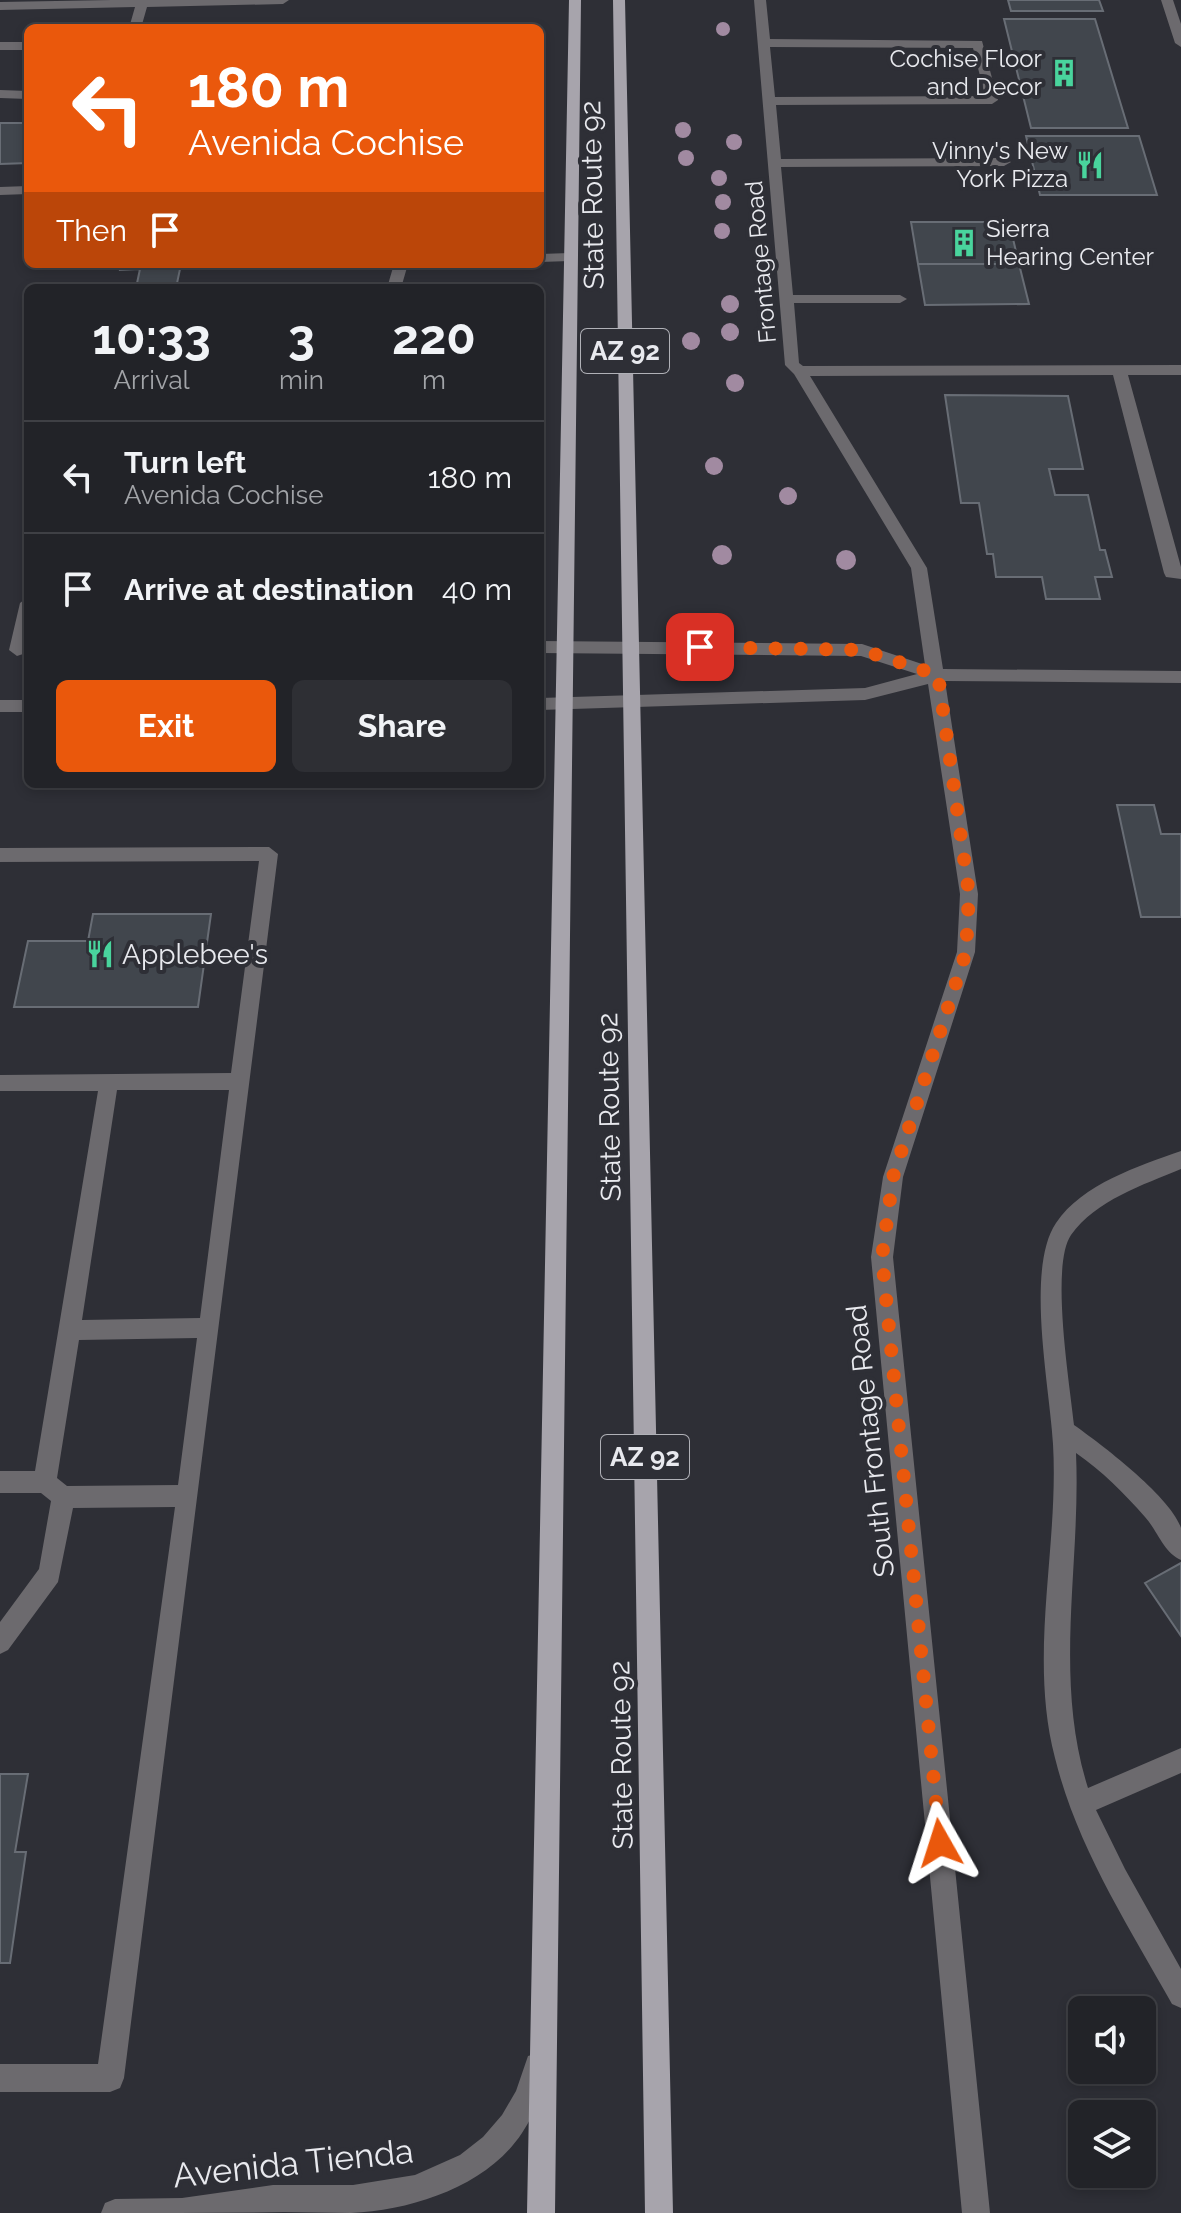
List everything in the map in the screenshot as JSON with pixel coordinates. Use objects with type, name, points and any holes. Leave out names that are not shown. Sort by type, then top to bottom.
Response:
[{"type":"main road","name":"State Route 92","points":[[541,2213],[552,704],[563,647],[575,0]]},
{"type":"main road","name":"State Route 92","points":[[619,0],[659,2213]]},
{"type":"street","points":[[0,6],[26,3],[141,5],[283,0]]},
{"type":"street","name":"Frontage Road","points":[[760,0],[792,365],[800,371],[919,568],[938,675]]},
{"type":"street","points":[[1167,0],[1181,43]]},
{"type":"street","points":[[136,24],[141,5]]},
{"type":"street","points":[[764,43],[978,44],[992,100],[769,101]]},
{"type":"street","points":[[0,46],[24,46]]},
{"type":"street","points":[[0,94],[24,95]]},
{"type":"street","points":[[775,163],[1004,162]]},
{"type":"street","points":[[0,191],[24,190]]},
{"type":"street","points":[[544,258],[570,257]]},
{"type":"street","points":[[787,299],[900,299]]},
{"type":"street","points":[[1119,370],[1172,573],[1181,573]]},
{"type":"street","points":[[800,371],[1181,370]]},
{"type":"street","points":[[15,650],[24,617]]},
{"type":"street","points":[[544,647],[862,650],[938,675]]},
{"type":"street","points":[[552,704],[865,694],[938,675],[1181,677]]},
{"type":"street","name":"South Frontage Road","points":[[938,675],[969,894],[966,952],[893,1177],[882,1257],[976,2213]]},
{"type":"street","points":[[0,706],[24,706]]},
{"type":"street","points":[[0,855],[269,854],[110,2078],[0,2078]]},
{"type":"street","points":[[0,1642],[50,1574],[54,1490],[69,1330],[109,1081]]},
{"type":"street","points":[[0,1083],[240,1081]]},
{"type":"street","points":[[1181,1160],[1106,1194],[1080,1212],[1062,1231],[1054,1249],[1053,1319],[1065,1470],[1055,1619],[1057,1690],[1066,1755],[1090,1826],[1181,1995]]},
{"type":"street","points":[[69,1330],[209,1328]]},
{"type":"street","points":[[1062,1430],[1110,1463],[1156,1512],[1181,1548]]},
{"type":"street","points":[[0,1482],[54,1490],[188,1496]]},
{"type":"street","points":[[1082,1803],[1181,1760]]},
{"type":"street","name":"Avenida Tienda","points":[[115,2213],[179,2212],[276,2199],[355,2199],[433,2186],[460,2173],[484,2155],[505,2132],[527,2095],[543,2043]]},
{"type":"building","points":[[1008,0],[1099,0],[1103,11],[1011,11]]},
{"type":"building","name":"Cochise Floor and Decor","points":[[1004,19],[1095,19],[1128,128],[1031,128]]},
{"type":"building","points":[[0,123],[24,123],[24,163],[0,164]]},
{"type":"building","name":"Vinny's New York Pizza","points":[[1026,136],[1139,136],[1157,195],[1040,195]]},
{"type":"building","name":"Sierra Hearing Center","points":[[911,222],[1009,222],[1019,264],[918,264]]},
{"type":"building","points":[[918,264],[1019,264],[1029,304],[925,305]]},
{"type":"building","points":[[120,268],[180,269],[177,284],[137,284],[140,269]]},
{"type":"building","points":[[945,395],[1068,396],[1083,469],[1049,469],[1055,495],[1088,495],[1100,550],[1105,550],[1112,577],[1095,577],[1100,599],[1046,599],[1042,577],[996,577],[993,554],[987,554],[979,503],[961,503]]},
{"type":"building","points":[[1117,805],[1154,805],[1161,834],[1181,834],[1181,917],[1141,917]]},
{"type":"building","points":[[93,914],[211,914],[198,1007],[14,1007],[28,941],[88,941]]},
{"type":"building","points":[[1181,1563],[1181,1636],[1145,1583]]},
{"type":"building","points":[[0,1774],[28,1774],[15,1852],[26,1852],[10,1963],[0,1963]]},
{"type":"place","name":"Cochise Floor and Decor","points":[[1064,73]]},
{"type":"place","name":"Vinny's New York Pizza","points":[[1090,165]]},
{"type":"place","name":"Sierra Hearing Center","points":[[964,243]]},
{"type":"place","name":"Applebee's","points":[[100,954]]},
{"type":"route","points":[[700,647],[862,650],[938,675],[969,894],[966,952],[893,1177],[882,1257],[940,1843]]}]
